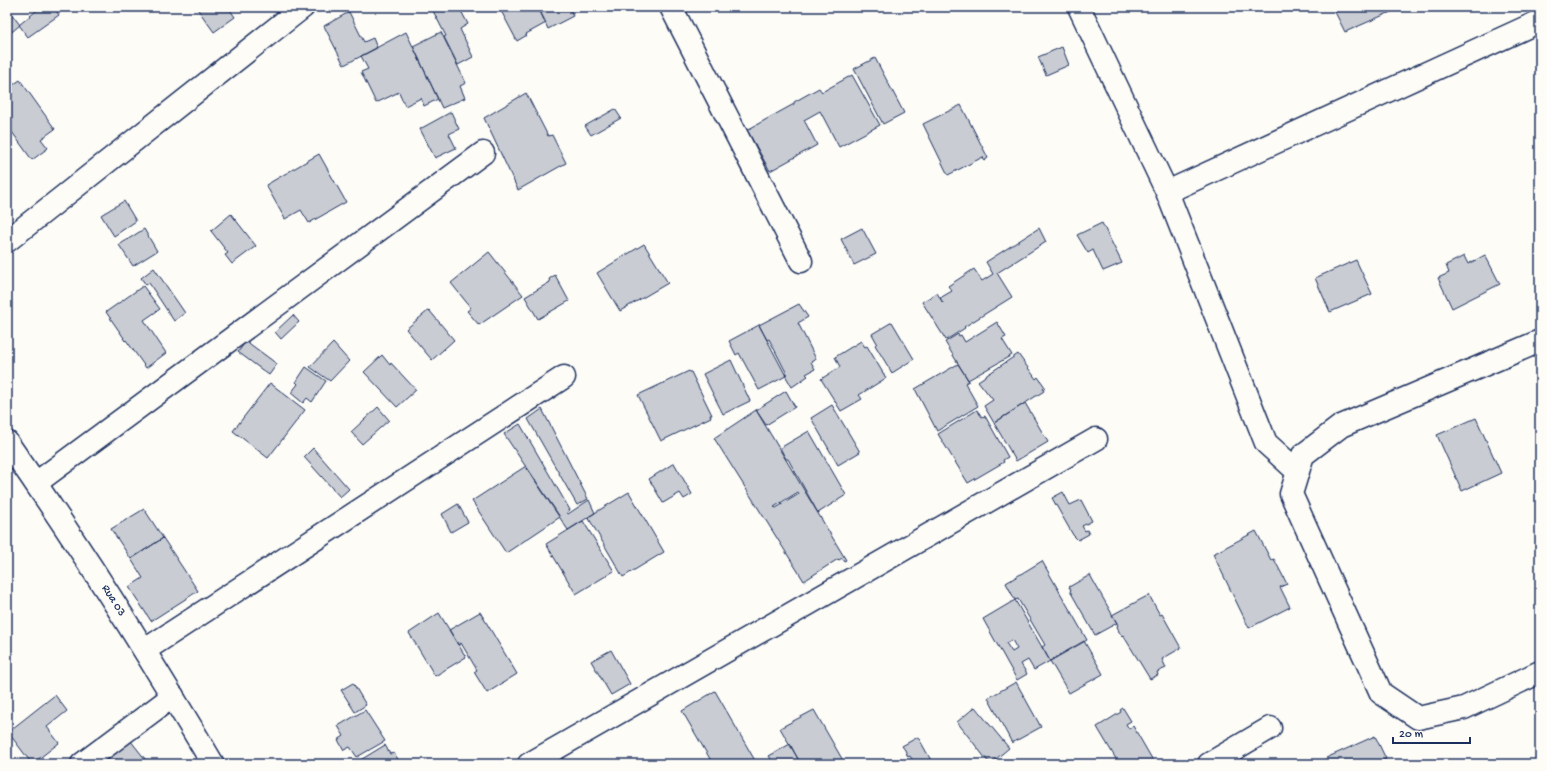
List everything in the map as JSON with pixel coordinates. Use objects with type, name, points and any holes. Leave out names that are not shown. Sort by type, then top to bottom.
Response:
[{"type":"street","points":[[7,241],[303,7]]},
{"type":"street","points":[[671,7],[801,261]]},
{"type":"street","points":[[1079,7],[1167,192],[1266,443],[1298,472]]},
{"type":"street","points":[[1167,192],[1540,21]]},
{"type":"street","points":[[36,484],[483,153]]},
{"type":"street","points":[[1540,341],[1341,426],[1303,455],[1291,494],[1381,693],[1418,718],[1464,708],[1540,672]]},
{"type":"street","points":[[145,650],[564,377]]},
{"type":"street","points":[[529,764],[1096,439]]},
{"type":"street","name":"Rua 03","points":[[10,453],[36,484],[145,650],[213,764]]},
{"type":"street","points":[[82,764],[173,696]]},
{"type":"street","points":[[1209,764],[1270,728]]},
{"type":"building","points":[[41,7],[54,7],[59,15],[28,37],[19,25]]},
{"type":"building","points":[[196,7],[228,7],[235,17],[214,32]]},
{"type":"building","points":[[431,7],[463,7],[460,9],[468,24],[460,29],[473,57],[458,65],[444,37],[446,36]]},
{"type":"building","points":[[499,7],[538,7],[546,23],[526,34],[527,35],[517,41]]},
{"type":"building","points":[[538,7],[569,7],[573,16],[548,29]]},
{"type":"building","points":[[1339,7],[1391,7],[1393,11],[1345,32],[1335,12],[1340,9]]},
{"type":"building","points":[[7,8],[20,25],[7,36]]},
{"type":"building","points":[[349,12],[364,42],[373,38],[377,48],[344,65],[324,26]]},
{"type":"building","points":[[406,32],[438,99],[424,106],[421,98],[405,106],[399,92],[376,103],[361,72],[368,69],[361,56]]},
{"type":"building","points":[[441,32],[466,83],[460,86],[465,98],[442,108],[413,46]]},
{"type":"building","points":[[1062,47],[1069,65],[1046,75],[1038,57]]},
{"type":"building","points":[[875,58],[904,113],[883,124],[854,69]]},
{"type":"building","points":[[852,75],[880,125],[839,147],[820,111],[804,120],[817,145],[770,171],[747,130],[794,104],[794,102],[819,88],[822,92]]},
{"type":"building","points":[[20,80],[55,129],[41,139],[48,148],[32,160],[7,125],[7,89]]},
{"type":"building","points":[[526,93],[548,136],[552,135],[566,163],[518,190],[484,118]]},
{"type":"building","points":[[961,105],[988,158],[984,161],[983,157],[948,175],[923,124]]},
{"type":"building","points":[[615,109],[621,118],[591,135],[585,126]]},
{"type":"building","points":[[451,112],[459,129],[449,134],[456,148],[435,158],[420,129]]},
{"type":"building","points":[[319,154],[346,202],[309,223],[301,210],[285,219],[266,185]]},
{"type":"building","points":[[124,201],[136,221],[114,236],[101,215]]},
{"type":"building","points":[[231,214],[256,246],[232,264],[225,255],[228,253],[211,231]]},
{"type":"building","points":[[1102,223],[1122,263],[1103,271],[1093,250],[1088,253],[1077,235]]},
{"type":"building","points":[[862,228],[876,254],[854,265],[841,239]]},
{"type":"building","points":[[1039,228],[1046,242],[997,273],[1012,297],[946,340],[922,302],[937,293],[940,298],[952,291],[948,286],[974,269],[982,281],[993,274],[986,262]]},
{"type":"building","points":[[144,229],[157,251],[133,266],[119,245]]},
{"type":"building","points":[[644,244],[668,283],[620,311],[597,273]]},
{"type":"building","points":[[489,252],[523,295],[479,325],[467,311],[471,308],[451,283]]},
{"type":"building","points":[[1485,255],[1500,284],[1452,308],[1438,278],[1449,273],[1446,265],[1464,256],[1468,264]]},
{"type":"building","points":[[1356,260],[1372,294],[1330,312],[1315,278]]},
{"type":"building","points":[[154,268],[185,313],[174,321],[149,283],[146,285],[141,278]]},
{"type":"building","points":[[555,275],[569,301],[538,319],[525,297],[550,282],[549,279]]},
{"type":"building","points":[[143,286],[160,309],[144,320],[166,353],[146,368],[126,340],[125,341],[106,312]]},
{"type":"building","points":[[799,304],[808,317],[798,323],[816,359],[811,362],[815,369],[806,374],[808,376],[792,387],[769,339],[767,340],[759,325]]},
{"type":"building","points":[[429,310],[454,340],[432,360],[406,329]]},
{"type":"building","points":[[293,315],[299,322],[281,339],[275,332]]},
{"type":"building","points":[[892,322],[914,359],[892,373],[875,345],[877,343],[872,334]]},
{"type":"building","points":[[997,322],[1006,337],[1002,339],[1012,355],[968,380],[945,342],[958,334],[959,336],[961,335],[965,342]]},
{"type":"building","points":[[759,325],[786,376],[759,390],[739,353],[736,355],[729,341]]},
{"type":"building","points":[[246,341],[277,364],[269,375],[238,352]]},
{"type":"building","points":[[861,341],[865,347],[867,346],[886,378],[859,395],[862,399],[841,411],[821,379],[840,367],[835,357]]},
{"type":"building","points":[[333,343],[349,361],[330,381],[310,367]]},
{"type":"building","points":[[1018,354],[1036,379],[1038,377],[1045,387],[1043,389],[1044,391],[994,423],[984,406],[993,400],[978,381]]},
{"type":"building","points":[[382,355],[390,365],[391,363],[416,390],[397,407],[364,372]]},
{"type":"building","points":[[731,360],[750,401],[723,414],[703,374]]},
{"type":"building","points":[[958,364],[969,381],[965,383],[978,406],[937,431],[915,389]]},
{"type":"building","points":[[306,367],[326,381],[312,402],[307,398],[303,403],[291,393],[298,384],[296,382]]},
{"type":"building","points":[[689,371],[691,372],[712,415],[710,415],[711,417],[661,441],[638,395]]},
{"type":"building","points":[[270,383],[305,410],[268,458],[233,431]]},
{"type":"building","points":[[786,391],[795,407],[766,425],[756,410]]},
{"type":"building","points":[[1025,403],[1048,442],[1016,461],[994,423]]},
{"type":"building","points":[[832,405],[860,452],[838,465],[811,418]]},
{"type":"building","points":[[378,407],[389,420],[362,444],[351,432]]},
{"type":"building","points":[[542,409],[588,499],[577,505],[528,419]]},
{"type":"building","points":[[756,410],[846,560],[844,561],[842,558],[839,560],[838,559],[804,581],[714,438]],"holes":[[[798,492],[799,494],[776,508],[774,507]]]},
{"type":"building","points":[[977,410],[982,417],[985,416],[1008,457],[1003,460],[1004,462],[968,483],[938,434]]},
{"type":"building","points":[[1476,418],[1501,473],[1462,491],[1437,435]]},
{"type":"building","points":[[520,424],[570,510],[567,512],[568,514],[589,500],[595,513],[568,530],[504,434]]},
{"type":"building","points":[[809,431],[846,495],[818,513],[788,459],[786,459],[780,448]]},
{"type":"building","points":[[313,448],[349,489],[340,497],[304,457]]},
{"type":"building","points":[[674,463],[692,494],[684,499],[680,493],[663,503],[649,479]]},
{"type":"building","points":[[526,466],[560,517],[506,553],[472,501]]},
{"type":"building","points":[[629,492],[664,552],[623,577],[588,517]]},
{"type":"building","points":[[1063,492],[1070,505],[1081,500],[1092,521],[1082,526],[1089,534],[1078,540],[1073,535],[1052,498]]},
{"type":"building","points":[[458,504],[468,522],[451,532],[442,514]]},
{"type":"building","points":[[144,509],[163,538],[131,559],[111,529]]},
{"type":"building","points":[[583,521],[614,571],[576,594],[546,544]]},
{"type":"building","points":[[1256,531],[1271,560],[1274,559],[1287,584],[1280,587],[1290,607],[1249,628],[1213,554]]},
{"type":"building","points":[[163,538],[198,591],[151,621],[129,587],[143,578],[131,559]]},
{"type":"building","points":[[1042,561],[1087,640],[1050,661],[1042,647],[1045,645],[1018,599],[1015,600],[1006,583]]},
{"type":"building","points":[[1090,575],[1117,623],[1095,635],[1069,587]]},
{"type":"building","points":[[1149,595],[1160,615],[1162,614],[1181,648],[1162,659],[1166,668],[1157,672],[1158,675],[1150,679],[1123,635],[1122,636],[1119,632],[1118,625],[1112,615]]},
{"type":"building","points":[[1015,600],[1050,661],[1034,670],[1028,660],[1021,664],[1027,674],[1017,680],[983,619]],"holes":[[[1012,640],[1017,649],[1012,652],[1006,643]]]},
{"type":"building","points":[[480,612],[517,674],[487,693],[474,672],[477,670],[461,643],[458,645],[449,630]]},
{"type":"building","points":[[439,613],[466,657],[435,676],[409,633]]},
{"type":"building","points":[[1084,641],[1103,674],[1069,693],[1050,661]]},
{"type":"building","points":[[611,650],[630,684],[611,695],[591,661]]},
{"type":"building","points":[[1016,682],[1041,727],[1012,743],[988,698]]},
{"type":"building","points":[[353,683],[366,705],[355,712],[341,690]]},
{"type":"building","points":[[715,691],[757,764],[713,764],[682,711]]},
{"type":"building","points":[[55,695],[67,711],[47,727],[59,743],[32,764],[8,732]]},
{"type":"building","points":[[975,707],[1009,748],[990,764],[957,722]]},
{"type":"building","points":[[1123,708],[1131,721],[1126,724],[1129,729],[1133,726],[1155,764],[1119,764],[1097,727],[1121,712],[1120,710]]},
{"type":"building","points":[[365,710],[385,741],[357,757],[350,747],[344,750],[338,740],[344,736],[338,726]]},
{"type":"building","points":[[814,710],[845,764],[801,764],[780,728]]},
{"type":"building","points":[[1375,736],[1386,759],[1375,764],[1329,764],[1326,758]]},
{"type":"building","points":[[918,737],[933,764],[915,764],[910,756],[908,757],[902,746]]},
{"type":"building","points":[[130,740],[149,764],[99,764]]},
{"type":"building","points":[[790,744],[799,761],[794,764],[774,764],[769,756]]},
{"type":"building","points":[[385,745],[390,754],[394,753],[401,764],[354,764]]}]
